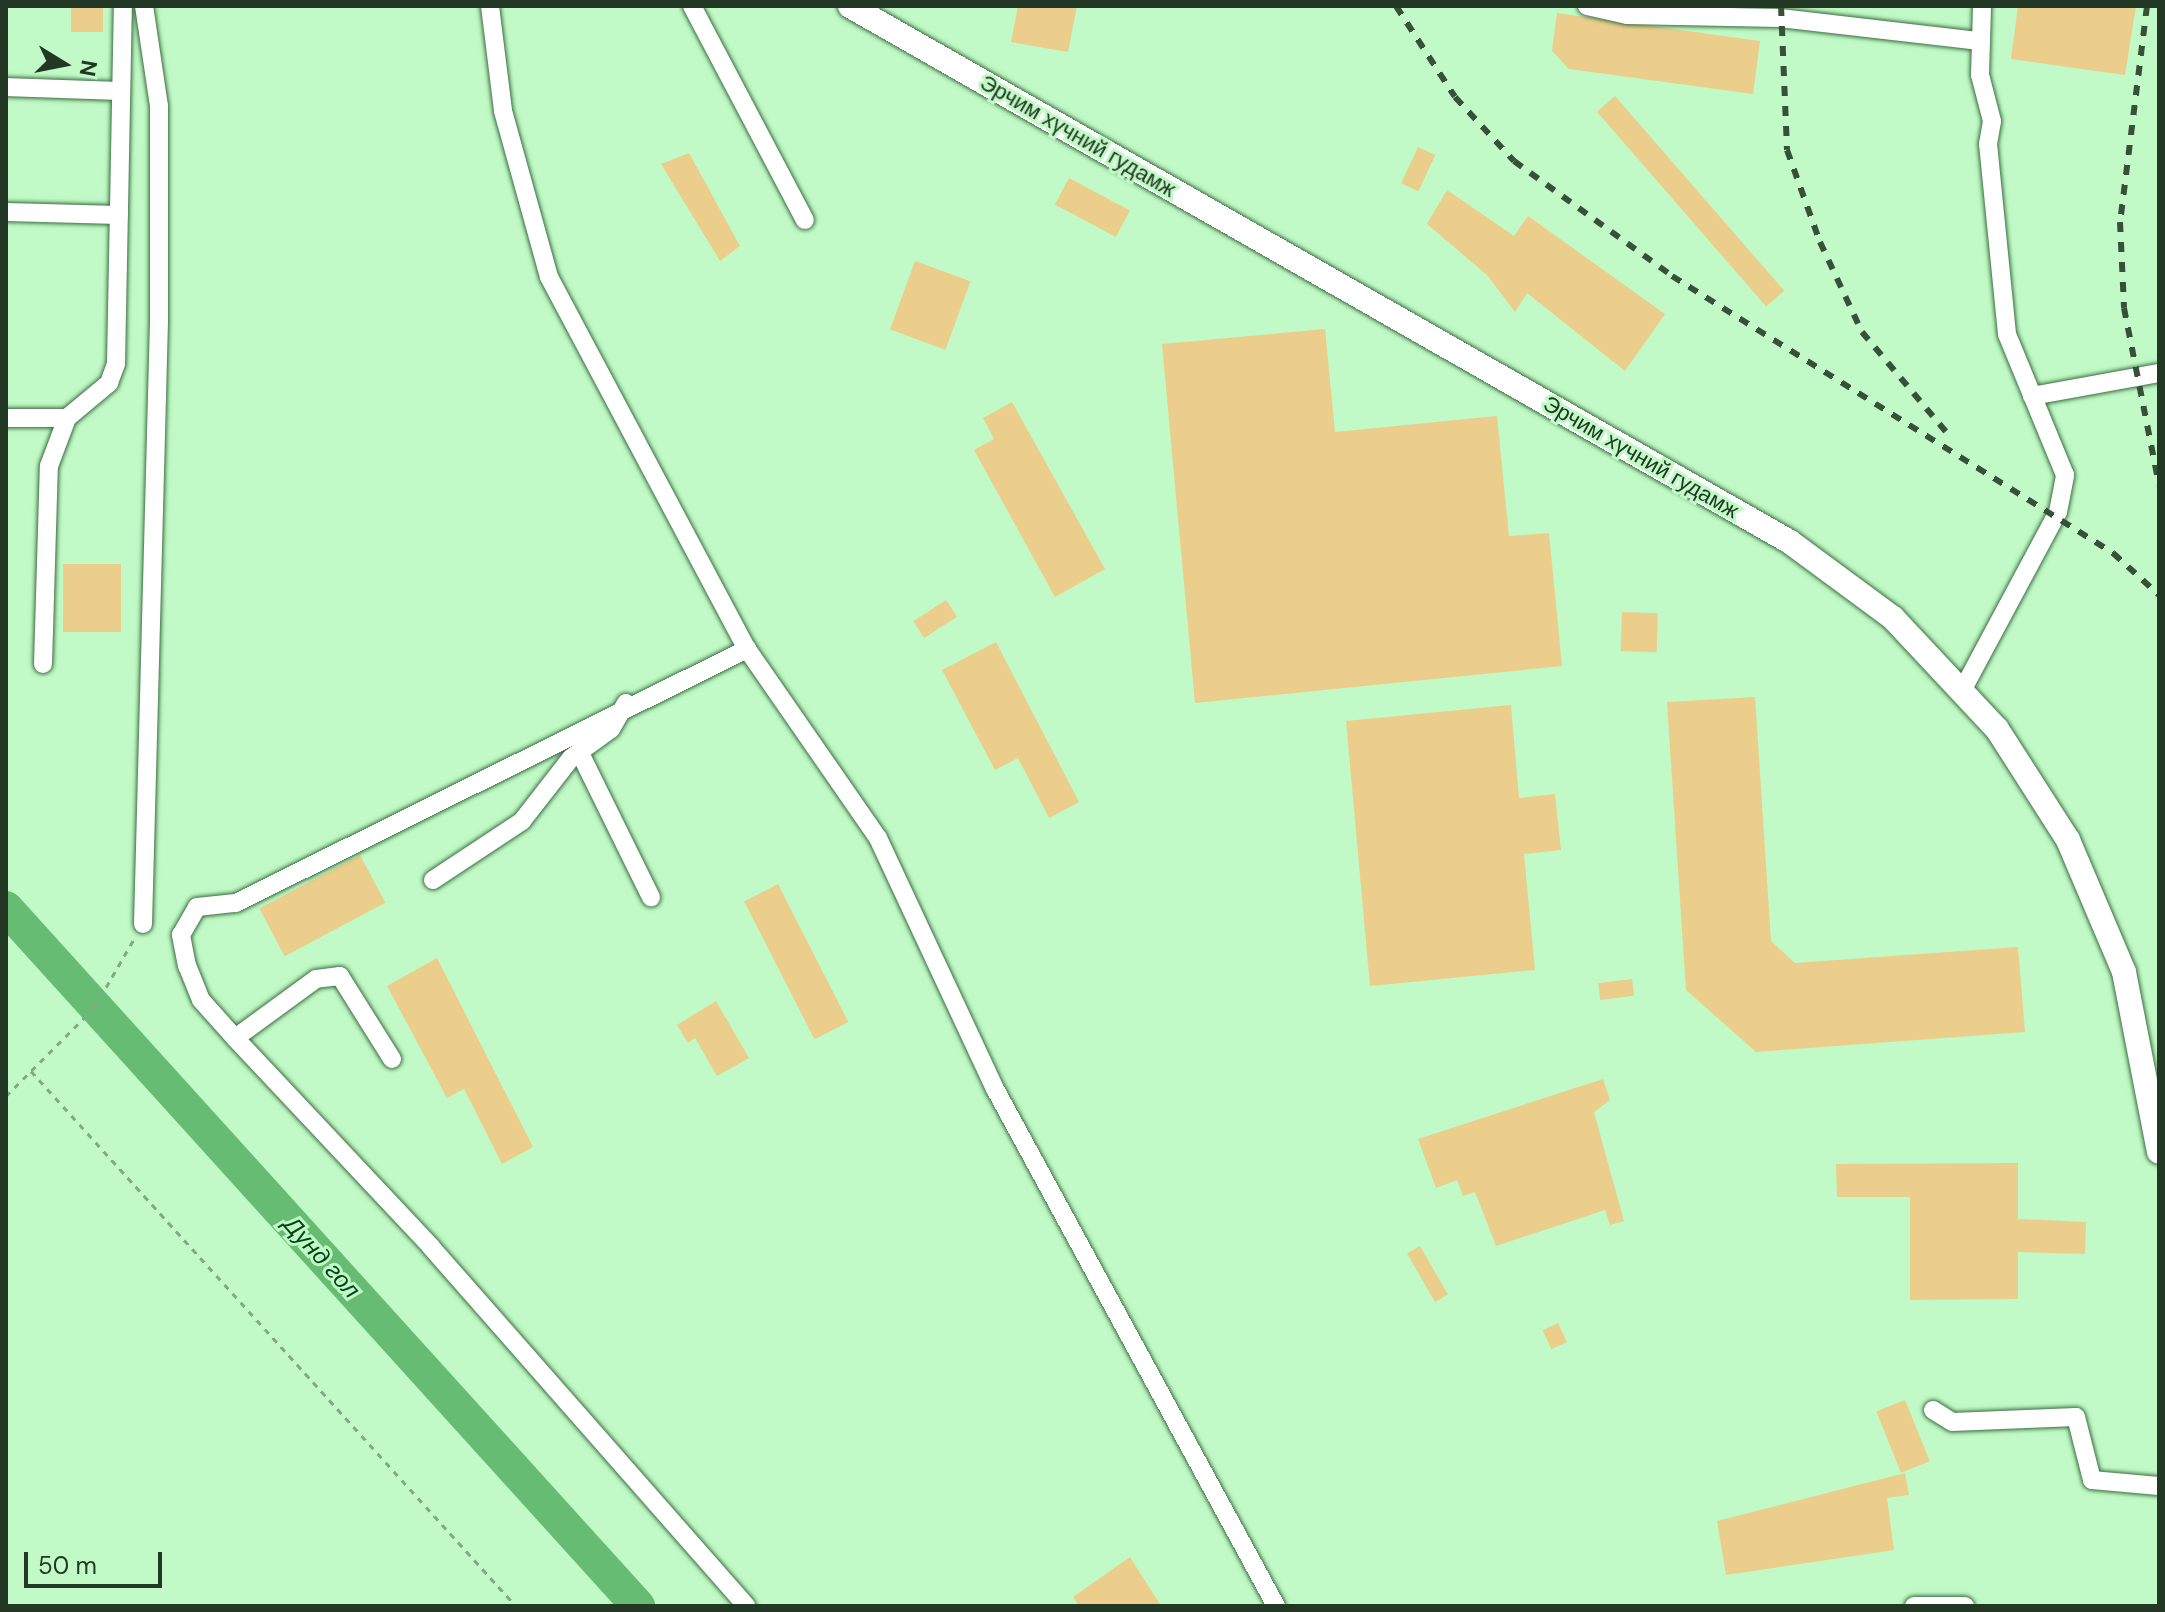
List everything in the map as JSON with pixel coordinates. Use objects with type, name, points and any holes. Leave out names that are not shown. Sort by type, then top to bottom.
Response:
[{"type":"main road","name":"Эрчим хүчний гудамж","points":[[850,6],[1790,542],[1893,618],[1963,689],[2049,805],[2112,935],[2140,1029],[2159,1152]]},
{"type":"street","points":[[43,664],[49,466],[67,418],[109,383],[116,364],[118,91],[123,6]]},
{"type":"street","points":[[143,924],[159,183],[159,106],[144,6]]},
{"type":"street","points":[[490,6],[503,111],[549,277],[747,649],[878,838],[994,1087],[1276,1606]]},
{"type":"street","points":[[692,6],[805,220]]},
{"type":"street","points":[[1587,6],[1627,15],[1780,18],[1978,41]]},
{"type":"street","points":[[1963,689],[2062,500],[2063,462],[2007,334],[1988,144],[1992,121],[1978,41],[1982,6]]},
{"type":"street","points":[[6,87],[118,91]]},
{"type":"street","points":[[6,212],[119,215]]},
{"type":"street","points":[[2032,396],[2159,373]]},
{"type":"street","points":[[6,418],[67,418]]},
{"type":"street","points":[[746,1606],[431,1247],[201,1000],[187,966],[181,935],[197,907],[236,903],[626,703],[747,649]]},
{"type":"street","points":[[433,880],[522,821],[580,753],[611,729],[626,703]]},
{"type":"street","points":[[580,753],[651,897]]},
{"type":"street","points":[[235,1038],[316,979],[340,976],[392,1059]]},
{"type":"street","points":[[1933,1410],[1952,1422],[2076,1417],[2092,1480],[2159,1486]]},
{"type":"street","points":[[1914,1606],[1965,1606]]},
{"type":"path","points":[[6,1096],[94,1008],[143,924]]},
{"type":"path","points":[[31,1071],[516,1606]]},
{"type":"building","points":[[71,6],[103,6],[103,32],[71,32]]},
{"type":"building","points":[[1018,6],[1077,6],[1068,52],[1011,42]]},
{"type":"building","points":[[2018,6],[2136,6],[2125,75],[2011,59]]},
{"type":"building","points":[[1557,13],[1760,41],[1753,94],[1569,69],[1552,51]]},
{"type":"building","points":[[1615,96],[1784,291],[1766,306],[1597,112]]},
{"type":"building","points":[[1418,147],[1435,155],[1418,191],[1401,183]]},
{"type":"building","points":[[689,153],[740,246],[720,261],[661,164]]},
{"type":"building","points":[[1069,178],[1130,210],[1116,237],[1055,204]]},
{"type":"building","points":[[1447,190],[1514,236],[1528,216],[1665,314],[1625,371],[1527,293],[1515,312],[1487,275],[1427,224]]},
{"type":"building","points":[[915,261],[970,281],[945,350],[890,330]]},
{"type":"building","points":[[1325,329],[1335,432],[1497,416],[1509,536],[1549,533],[1562,666],[1195,703],[1162,344]]},
{"type":"building","points":[[1012,402],[1105,569],[1055,597],[974,450],[994,439],[983,418]]},
{"type":"building","points":[[63,564],[121,564],[121,632],[63,632]]},
{"type":"building","points":[[946,600],[957,617],[924,638],[913,621]]},
{"type":"building","points":[[1622,612],[1658,613],[1657,652],[1621,651]]},
{"type":"building","points":[[996,642],[1079,802],[1049,818],[1018,758],[995,770],[942,670]]},
{"type":"building","points":[[1755,697],[1771,941],[1795,963],[2018,947],[2025,1032],[1756,1052],[1686,990],[1667,702]]},
{"type":"building","points":[[1511,705],[1519,798],[1555,794],[1561,850],[1524,854],[1535,970],[1370,986],[1346,721]]},
{"type":"building","points":[[360,855],[385,903],[285,956],[259,909]]},
{"type":"building","points":[[778,884],[848,1022],[815,1039],[744,901]]},
{"type":"building","points":[[437,958],[533,1147],[502,1164],[464,1089],[447,1098],[387,986]]},
{"type":"building","points":[[1632,979],[1634,996],[1600,1000],[1598,983]]},
{"type":"building","points":[[716,1001],[749,1058],[717,1076],[695,1038],[688,1043],[677,1025]]},
{"type":"building","points":[[1603,1079],[1610,1100],[1594,1112],[1624,1221],[1610,1225],[1605,1210],[1496,1246],[1475,1192],[1463,1196],[1457,1180],[1436,1188],[1418,1139]]},
{"type":"building","points":[[2018,1163],[2018,1219],[2086,1222],[2085,1254],[2018,1252],[2018,1299],[1910,1300],[1910,1197],[1837,1197],[1836,1164]]},
{"type":"building","points":[[1420,1246],[1448,1294],[1435,1302],[1407,1254]]},
{"type":"building","points":[[1558,1323],[1567,1342],[1551,1349],[1543,1330]]},
{"type":"building","points":[[1905,1400],[1930,1461],[1901,1473],[1876,1412]]},
{"type":"building","points":[[1905,1473],[1909,1495],[1887,1498],[1894,1550],[1726,1575],[1717,1521]]},
{"type":"building","points":[[1130,1557],[1161,1606],[1079,1606],[1073,1597]]},
{"type":"waterway","name":"Дунд гол","points":[[6,908],[638,1606]]},
{"type":"railway","points":[[1396,6],[1455,97],[1514,161],[1672,276],[2113,553],[2159,595]]},
{"type":"railway","points":[[1781,6],[1787,150],[1820,242],[1862,332],[1948,434]]},
{"type":"railway","points":[[2147,6],[2120,222],[2124,308],[2159,485]]}]
